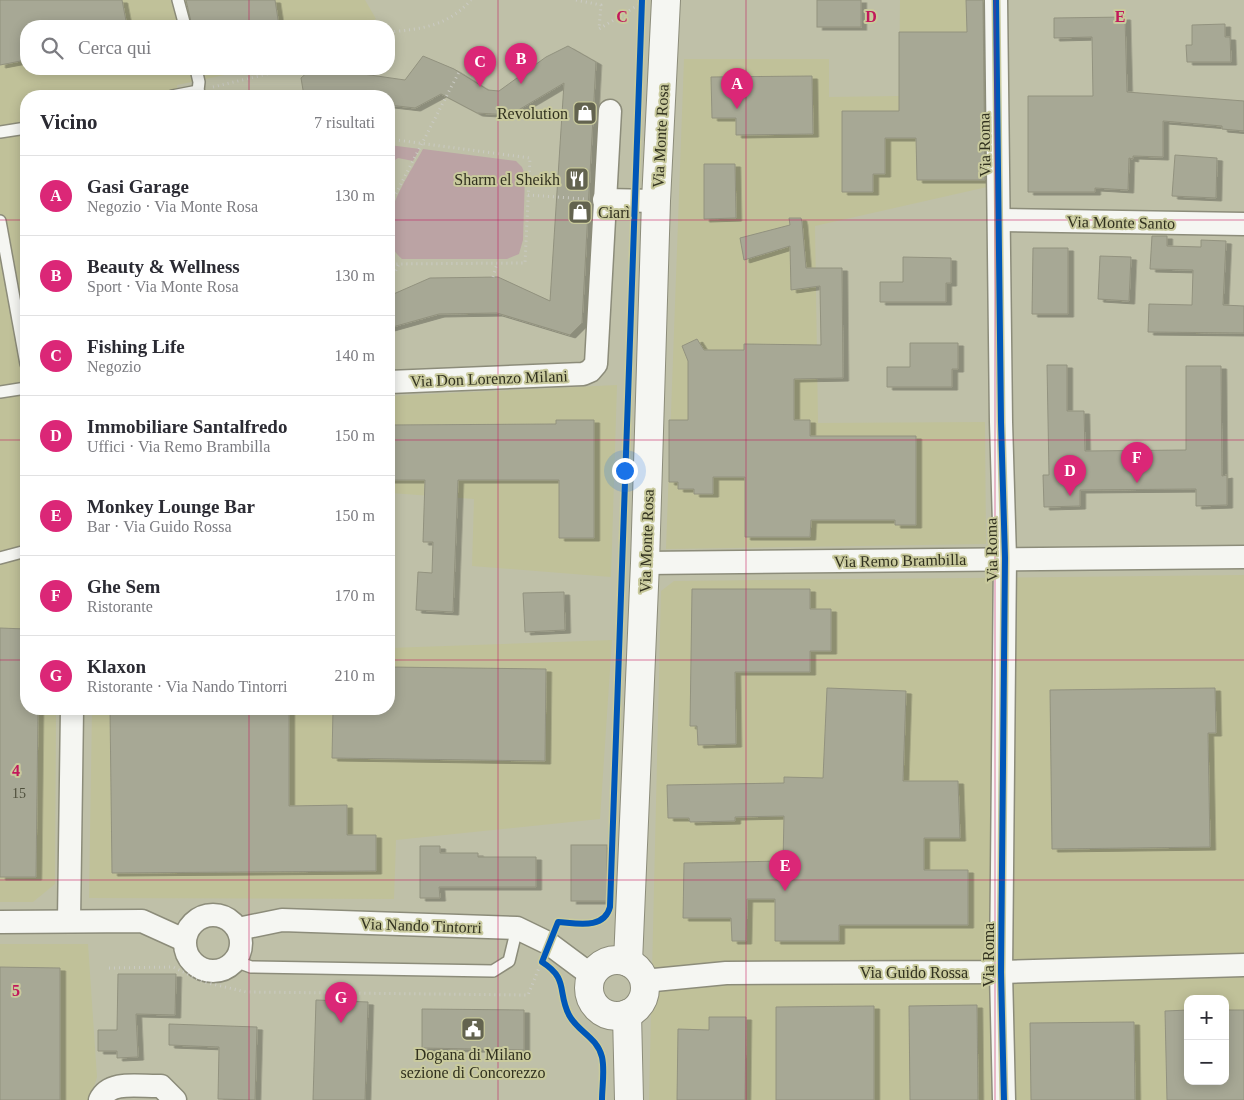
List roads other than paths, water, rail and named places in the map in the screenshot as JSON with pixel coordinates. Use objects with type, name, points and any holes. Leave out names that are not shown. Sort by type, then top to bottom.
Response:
[{"type":"street","name":"Via Roma","points":[[996,0],[1001,422],[1005,558],[1001,972],[1004,1100]]},
{"type":"street","name":"Via Monte Rosa","points":[[626,1014],[636,1009],[642,1000],[636,971],[645,563],[656,200],[652,3]]},
{"type":"street","points":[[610,111],[598,200],[656,200]]},
{"type":"street","name":"Via Don Lorenzo Milani","points":[[395,382],[583,374],[590,371],[596,364],[598,200]]},
{"type":"street","name":"Via Monte Santo","points":[[999,220],[1244,224]]},
{"type":"street","name":"Via Remo Brambilla","points":[[645,563],[1244,557]]},
{"type":"street","points":[[69,921],[72,715]]},
{"type":"street","points":[[207,914],[219,914],[231,920],[238,929],[242,940],[241,952],[235,962],[223,970],[208,972],[195,966],[186,954],[184,940],[188,928],[196,919],[207,914]]},
{"type":"street","name":"Via Nando Tintorri","points":[[238,929],[282,920],[517,928],[544,953],[592,975]]},
{"type":"street","points":[[0,922],[142,921],[184,940]]},
{"type":"street","points":[[629,1100],[626,1014],[615,1016],[604,1013],[595,1005],[590,996],[588,986],[592,975],[600,965],[608,961],[618,959],[636,971]]},
{"type":"street","name":"Via Guido Rossa","points":[[636,971],[726,973],[1001,972],[1244,965]]},
{"type":"street","points":[[100,1100],[104,1092],[112,1086],[162,1086],[175,1100]]},
{"type":"lane","points":[[178,0],[183,20]]},
{"type":"lane","points":[[197,75],[200,90]]},
{"type":"lane","points":[[0,132],[20,129]]},
{"type":"lane","points":[[0,221],[20,331]]},
{"type":"lane","points":[[0,392],[20,389]]},
{"type":"lane","points":[[0,558],[20,553]]},
{"type":"lane","points":[[235,962],[251,967],[493,972],[509,961],[517,928]]},
{"type":"place","name":"Beauty & Wellness","points":[[521,84]]},
{"type":"place","name":"Fishing Life","points":[[480,87]]},
{"type":"place","name":"Gasi Garage","points":[[737,109]]},
{"type":"place","name":"Revolution","points":[[585,113]]},
{"type":"place","name":"Sharm el Sheikh","points":[[577,179]]},
{"type":"place","name":"Ciarì","points":[[580,212]]},
{"type":"place","name":"Ghe Sem","points":[[1137,483]]},
{"type":"place","name":"Immobiliare Santalfredo","points":[[1070,496]]},
{"type":"place","name":"Monkey Lounge Bar","points":[[785,891]]},
{"type":"place","name":"Klaxon","points":[[341,1023]]},
{"type":"place","name":"Dogana di Milano sezione di Concorezzo","points":[[473,1029]]}]
